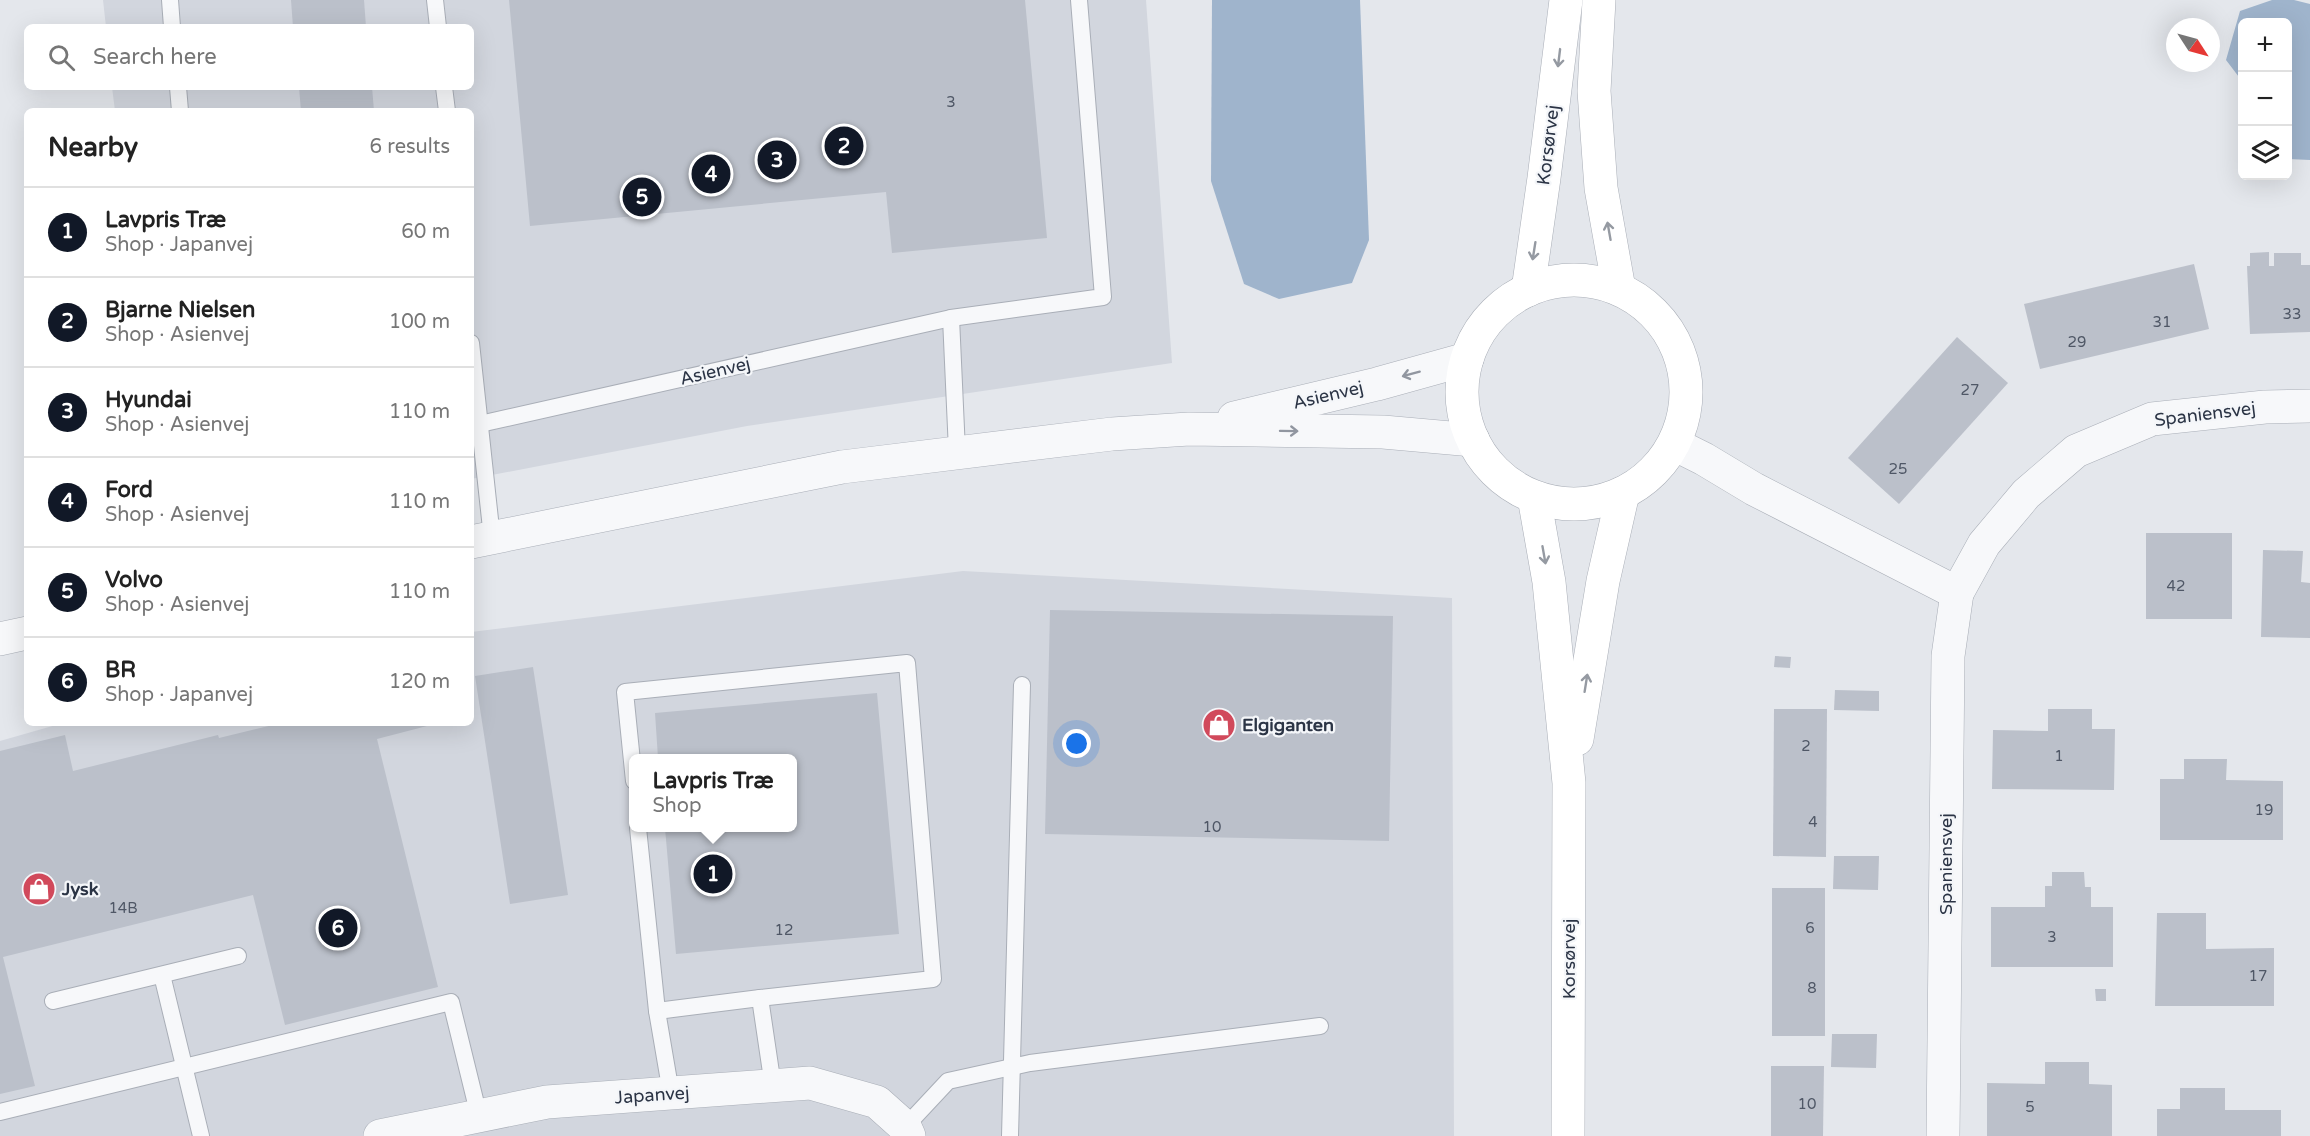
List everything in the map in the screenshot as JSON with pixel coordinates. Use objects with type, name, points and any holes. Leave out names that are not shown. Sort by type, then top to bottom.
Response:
[{"type":"main road","name":"Korsørvej","points":[[1528,290],[1566,0]]},
{"type":"main road","points":[[1599,0],[1594,56],[1594,102],[1601,188],[1619,289]]},
{"type":"main road","points":[[1589,280],[1619,289],[1650,309],[1673,338],[1685,372],[1685,409],[1674,444],[1653,472],[1623,493],[1594,503],[1563,504],[1534,497],[1509,483],[1488,464],[1473,440],[1464,413],[1462,386],[1467,359],[1481,330],[1501,307],[1528,290],[1558,281],[1589,280]]},
{"type":"main road","name":"Korsørvej","points":[[1569,783],[1603,581],[1623,493]]},
{"type":"main road","name":"Korsørvej","points":[[1534,497],[1549,582],[1569,783],[1568,1136]]},
{"type":"street","name":"Asienvej","points":[[1189,429],[1377,384],[1467,359]]},
{"type":"street","name":"Spaniensvej","points":[[1943,1136],[1948,656],[1957,593],[1984,544],[2026,494],[2076,451],[2152,419],[2265,406],[2310,406]]},
{"type":"street","name":"Asienvej","points":[[481,540],[842,467],[1112,434],[1189,429],[1383,432],[1473,440]]},
{"type":"street","points":[[1674,444],[1754,489],[1957,593]]},
{"type":"street","points":[[0,639],[24,634]]},
{"type":"street","name":"Japanvej","points":[[380,1136],[547,1102],[810,1083],[877,1102],[907,1132]]},
{"type":"lane","points":[[170,0],[172,24]]},
{"type":"lane","points":[[435,0],[438,24]]},
{"type":"lane","name":"Asienvej","points":[[475,425],[951,318],[1103,297],[1078,0]]},
{"type":"lane","points":[[178,90],[180,108]]},
{"type":"lane","points":[[444,90],[447,108]]},
{"type":"lane","points":[[951,318],[957,452]]},
{"type":"lane","name":"Asienvej","points":[[474,404],[481,540]]},
{"type":"lane","points":[[631,754],[625,692],[907,663],[933,979],[657,1011]]},
{"type":"lane","points":[[1010,1136],[1022,686]]},
{"type":"lane","points":[[638,832],[657,1011],[671,1093]]},
{"type":"lane","points":[[53,1001],[238,956]]},
{"type":"lane","points":[[162,975],[201,1136]]},
{"type":"lane","points":[[760,998],[773,1086]]},
{"type":"lane","points":[[0,1112],[452,1002],[479,1116]]},
{"type":"lane","points":[[907,1132],[948,1081],[1030,1063],[1320,1026]]},
{"type":"shaded area","points":[[103,0],[1146,0],[1172,363],[747,426],[474,478],[474,108],[115,108],[112,90],[474,90],[474,24],[106,24]]},
{"type":"shaded area","points":[[963,571],[1452,598],[1454,1136],[0,1136],[0,741],[52,726],[474,726],[474,632]]},
{"type":"water","points":[[1212,0],[1360,0],[1369,240],[1352,283],[1279,299],[1244,284],[1211,181]]},
{"type":"water","points":[[2272,0],[2294,0],[2310,4],[2310,160],[2292,159],[2292,18],[2238,18],[2240,11]]},
{"type":"water","points":[[2238,18],[2238,76],[2226,60]]},
{"type":"building","points":[[291,0],[364,0],[366,24],[293,24]]},
{"type":"building","points":[[509,0],[1025,0],[1047,238],[892,253],[886,192],[530,226]]},
{"type":"building","points":[[299,90],[372,90],[374,108],[301,108]]},
{"type":"building","points":[[2269,252],[2269,266],[2274,266],[2274,253],[2301,253],[2301,265],[2310,265],[2310,332],[2250,334],[2247,266],[2250,266],[2250,253]]},
{"type":"building","points":[[2194,264],[2209,329],[2040,369],[2024,304]]},
{"type":"building","points":[[1957,337],[2008,383],[1899,504],[1848,458]]},
{"type":"building","points":[[2146,533],[2232,533],[2232,619],[2146,619]]},
{"type":"building","points":[[2263,550],[2303,551],[2301,582],[2310,583],[2310,638],[2261,637]]},
{"type":"building","name":"Elgiganten","points":[[1050,610],[1393,616],[1389,841],[1045,834]]},
{"type":"building","points":[[1775,656],[1791,657],[1790,668],[1774,667]]},
{"type":"building","points":[[533,667],[568,895],[510,904],[475,676]]},
{"type":"building","points":[[1835,690],[1879,691],[1879,711],[1834,710]]},
{"type":"building","points":[[877,693],[899,934],[676,954],[665,832],[797,832],[797,754],[658,754],[655,713]]},
{"type":"building","points":[[1774,709],[1827,709],[1826,857],[1773,856]]},
{"type":"building","points":[[2048,709],[2092,709],[2092,729],[2115,729],[2114,790],[1992,789],[1993,730],[2048,731]]},
{"type":"building","points":[[269,726],[427,726],[377,739],[438,987],[285,1025],[253,895],[3,957],[35,1086],[0,1094],[0,751],[65,735],[73,771],[218,735],[219,738]]},
{"type":"building","points":[[2184,759],[2227,759],[2226,780],[2283,781],[2283,840],[2160,840],[2160,779],[2184,779]]},
{"type":"building","points":[[1834,856],[1879,856],[1878,890],[1833,889]]},
{"type":"building","points":[[2052,872],[2084,872],[2085,887],[2091,887],[2091,907],[2113,907],[2113,967],[1991,967],[1991,907],[2045,907],[2045,886],[2052,886]]},
{"type":"building","points":[[1772,888],[1825,888],[1825,1036],[1772,1036]]},
{"type":"building","points":[[2157,913],[2206,913],[2206,949],[2274,948],[2274,1006],[2155,1006]]},
{"type":"building","points":[[2095,989],[2106,989],[2106,1001],[2096,1001]]},
{"type":"building","points":[[1832,1034],[1877,1034],[1876,1068],[1831,1067]]},
{"type":"building","points":[[2045,1062],[2089,1062],[2089,1084],[2112,1085],[2112,1136],[1987,1136],[1987,1083],[2045,1084]]},
{"type":"building","points":[[1771,1066],[1824,1066],[1823,1136],[1771,1136]]},
{"type":"building","points":[[2180,1088],[2225,1088],[2225,1110],[2281,1110],[2281,1136],[2157,1136],[2157,1109],[2180,1109]]},
{"type":"place","name":"Bjarne Nielsen","points":[[844,146]]},
{"type":"place","name":"Hyundai","points":[[777,160]]},
{"type":"place","name":"Ford","points":[[711,174]]},
{"type":"place","name":"Volvo","points":[[642,197]]},
{"type":"place","name":"Elgiganten","points":[[1219,725]]},
{"type":"place","name":"Lavpris Træ","points":[[713,874]]},
{"type":"place","name":"Jysk","points":[[39,889]]},
{"type":"place","name":"BR","points":[[338,928]]}]
